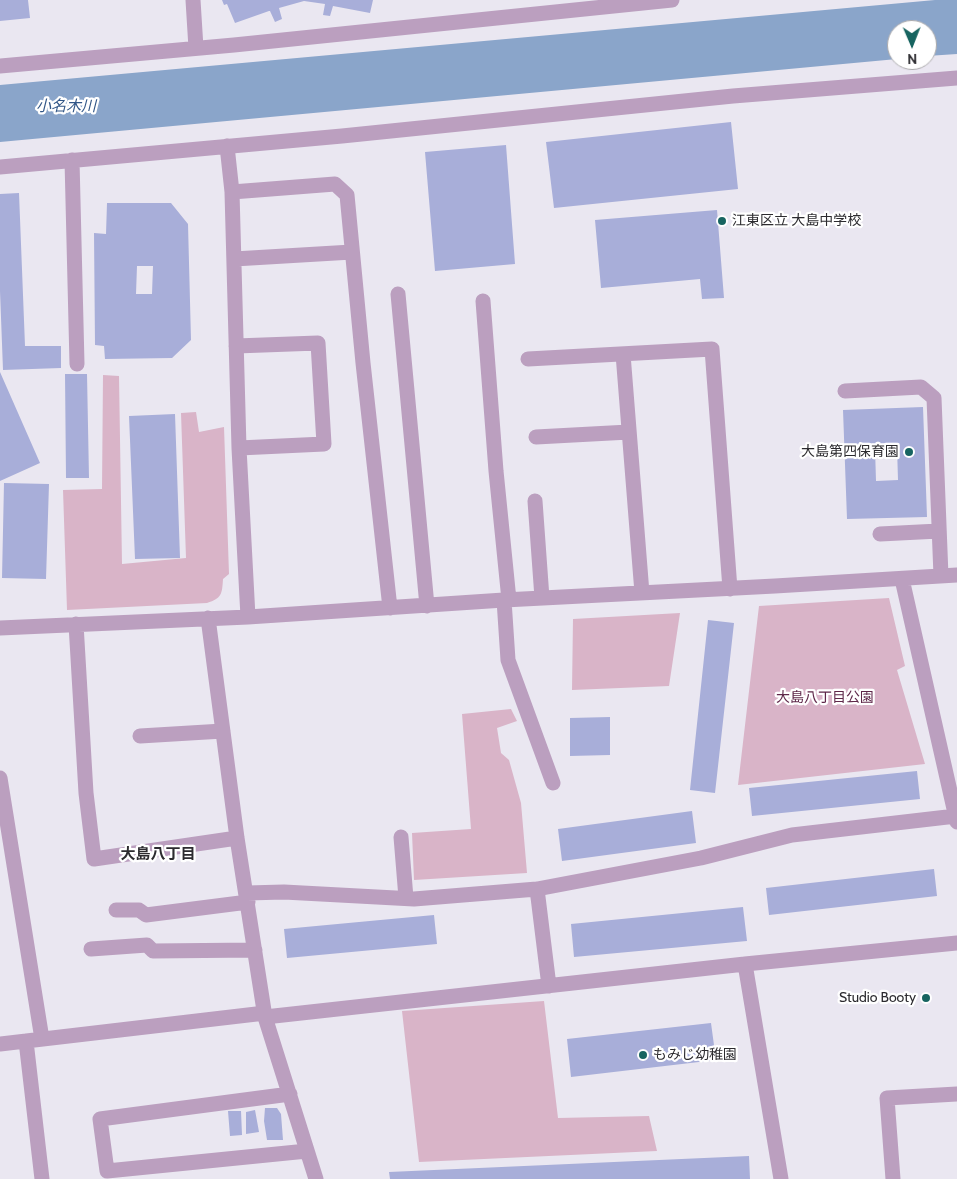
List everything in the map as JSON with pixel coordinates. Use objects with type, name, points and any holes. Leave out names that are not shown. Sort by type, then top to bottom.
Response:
[{"type":"street","points":[[193,0],[196,48]]},
{"type":"street","points":[[0,66],[672,0]]},
{"type":"street","points":[[0,167],[342,136],[733,96],[957,78]]},
{"type":"street","points":[[227,146],[232,192],[238,448],[248,617]]},
{"type":"street","points":[[72,160],[77,364]]},
{"type":"street","points":[[232,192],[335,184],[347,195],[390,608]]},
{"type":"street","points":[[234,259],[352,252]]},
{"type":"street","points":[[398,294],[427,606]]},
{"type":"street","points":[[483,301],[507,600],[508,660],[553,783]]},
{"type":"street","points":[[236,346],[318,343],[324,444],[238,448]]},
{"type":"street","points":[[528,359],[712,349],[730,589]]},
{"type":"street","points":[[623,354],[642,593]]},
{"type":"street","points":[[845,391],[921,387],[934,398],[941,576]]},
{"type":"street","points":[[536,437],[629,432]]},
{"type":"street","points":[[535,501],[542,598]]},
{"type":"street","points":[[880,534],[939,531]]},
{"type":"street","points":[[0,628],[248,617],[507,600],[957,575]]},
{"type":"street","points":[[116,910],[139,910],[146,915],[284,892],[414,899],[537,889],[701,858],[792,835],[956,819],[902,579]]},
{"type":"street","points":[[208,618],[237,838],[265,1015],[316,1179]]},
{"type":"street","points":[[76,624],[86,793],[94,859],[237,838]]},
{"type":"street","points":[[140,736],[223,731]]},
{"type":"street","points":[[0,778],[42,1039]]},
{"type":"street","points":[[401,837],[406,898]]},
{"type":"street","points":[[537,889],[549,986]]},
{"type":"street","points":[[0,1044],[957,943]]},
{"type":"street","points":[[91,949],[147,946],[153,952],[255,950]]},
{"type":"street","points":[[745,964],[781,1179]]},
{"type":"street","points":[[26,1041],[42,1179]]},
{"type":"street","points":[[290,1094],[100,1119],[107,1171],[307,1151]]},
{"type":"street","points":[[893,1179],[887,1098],[957,1094]]},
{"type":"green space","points":[[103,375],[119,376],[122,564],[186,558],[181,413],[196,412],[199,432],[224,427],[229,574],[223,579],[220,595],[212,601],[207,603],[67,610],[63,490],[102,489]]},
{"type":"green space","name":"大島八丁目公園","points":[[889,598],[905,666],[897,670],[925,764],[738,785],[759,606]]},
{"type":"green space","points":[[680,613],[669,686],[572,690],[573,619]]},
{"type":"green space","points":[[511,709],[517,721],[497,728],[501,753],[509,760],[521,803],[527,873],[414,880],[412,833],[471,829],[462,714]]},
{"type":"green space","points":[[544,1001],[558,1118],[649,1116],[657,1151],[419,1162],[402,1011]]},
{"type":"water","name":"小名木川","points":[[935,0],[957,0],[957,54],[937,55],[937,20],[887,20],[887,60],[0,142],[0,85]]},
{"type":"building","points":[[0,0],[28,0],[30,18],[0,21]]},
{"type":"building","points":[[222,0],[373,0],[370,13],[333,6],[330,16],[323,15],[325,4],[304,1],[279,8],[282,19],[275,22],[269,11],[235,23],[227,4],[224,5]]},
{"type":"building","points":[[731,122],[738,189],[554,208],[546,142]]},
{"type":"building","points":[[506,145],[515,264],[435,271],[425,152]]},
{"type":"building","points":[[19,193],[25,346],[61,346],[61,368],[3,370],[0,291],[0,194]]},
{"type":"building","points":[[107,203],[171,203],[188,224],[191,340],[172,358],[105,359],[104,346],[95,345],[94,233],[106,234]],"holes":[[[137,266],[153,266],[152,294],[136,294]]]},
{"type":"building","points":[[717,210],[724,298],[702,299],[700,279],[601,288],[595,220]]},
{"type":"building","points":[[0,372],[40,463],[0,481]]},
{"type":"building","points":[[65,374],[87,374],[89,478],[66,478]]},
{"type":"building","points":[[923,407],[927,517],[847,519],[843,410]],"holes":[[[897,447],[898,480],[876,481],[875,448]]]},
{"type":"building","points":[[175,414],[180,558],[135,559],[129,416]]},
{"type":"building","points":[[4,483],[49,484],[46,579],[2,578]]},
{"type":"building","points":[[708,620],[734,623],[715,793],[690,790]]},
{"type":"building","points":[[610,717],[610,755],[570,756],[570,718]]},
{"type":"building","points":[[917,771],[920,799],[752,816],[749,788]]},
{"type":"building","points":[[692,811],[696,843],[562,861],[558,829]]},
{"type":"building","points":[[934,869],[937,896],[769,915],[766,888]]},
{"type":"building","points":[[743,907],[747,941],[574,957],[571,924]]},
{"type":"building","points":[[434,915],[437,944],[287,958],[284,929]]},
{"type":"building","points":[[711,1023],[716,1060],[571,1077],[567,1039]]},
{"type":"building","points":[[265,1108],[277,1108],[281,1114],[283,1140],[267,1140],[264,1121]]},
{"type":"building","points":[[255,1110],[259,1132],[246,1134],[246,1112]]},
{"type":"building","points":[[228,1111],[241,1111],[242,1135],[230,1136]]},
{"type":"building","points":[[749,1156],[750,1179],[390,1179],[389,1172]]},
{"type":"place","name":"江東区立 大島中学校","points":[[722,221]]},
{"type":"place","name":"大島第四保育園","points":[[909,452]]},
{"type":"place","name":"Studio Booty","points":[[926,998]]},
{"type":"place","name":"もみじ幼稚園","points":[[643,1055]]},
{"type":"district","name":"大島八丁目","points":[[158,855]]}]
